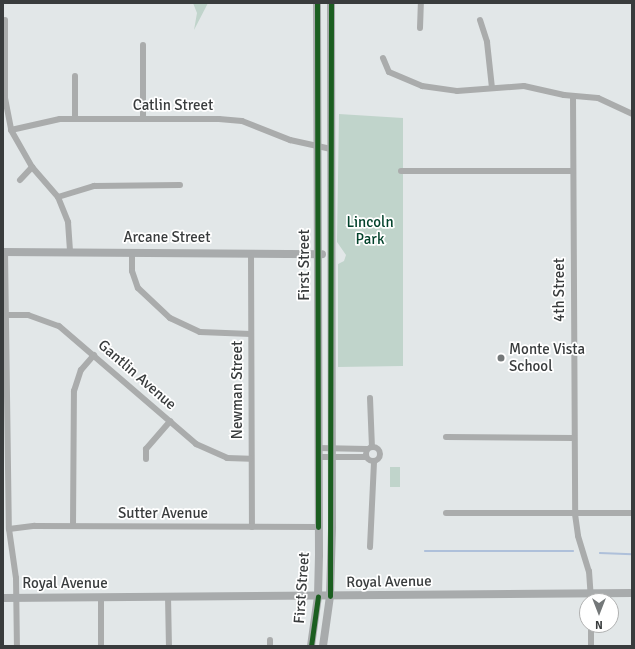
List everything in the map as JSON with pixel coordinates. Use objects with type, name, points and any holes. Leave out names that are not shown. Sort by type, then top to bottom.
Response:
[{"type":"main road","name":"First Street","points":[[311,646],[318,596],[317,3]]},
{"type":"main road","name":"First Street","points":[[322,646],[330,596],[332,457],[330,3]]},
{"type":"main road","name":"Arcane Street","points":[[4,252],[330,254]]},
{"type":"main road","name":"Royal Avenue","points":[[619,594],[632,593]]},
{"type":"main road","name":"Royal Avenue","points":[[3,598],[168,596],[579,597]]},
{"type":"street","points":[[420,28],[421,3]]},
{"type":"street","points":[[5,20],[5,98],[11,130],[32,167],[58,197],[68,222],[70,252]]},
{"type":"street","points":[[480,20],[487,42],[492,88]]},
{"type":"street","points":[[143,45],[143,119]]},
{"type":"street","points":[[383,58],[389,72],[422,86],[457,91],[524,86],[610,102],[632,114]]},
{"type":"street","points":[[75,76],[75,118]]},
{"type":"street","name":"4th Street","points":[[573,96],[575,514],[578,536],[589,571],[591,593]]},
{"type":"street","name":"Catlin Street","points":[[11,130],[44,121],[75,118],[242,121],[290,140],[331,149]]},
{"type":"street","points":[[20,180],[32,167]]},
{"type":"street","points":[[401,171],[573,171]]},
{"type":"street","points":[[58,197],[94,186],[180,185]]},
{"type":"street","points":[[4,252],[9,529],[17,598],[17,646]]},
{"type":"street","points":[[132,252],[132,271],[138,288],[170,318],[200,332],[251,334]]},
{"type":"street","name":"Newman Street","points":[[251,253],[250,459],[252,527]]},
{"type":"street","name":"Gantlin Avenue","points":[[6,315],[28,315],[50,321],[66,331],[170,421],[209,452],[227,458],[250,459]]},
{"type":"street","points":[[73,526],[74,391],[81,370],[94,355]]},
{"type":"street","points":[[366,457],[370,448],[370,398]]},
{"type":"street","points":[[146,459],[146,449],[170,421]]},
{"type":"street","points":[[446,437],[574,438]]},
{"type":"street","points":[[318,448],[378,448],[381,454],[374,461],[370,547]]},
{"type":"street","points":[[318,457],[366,457],[374,461]]},
{"type":"street","points":[[446,513],[632,513]]},
{"type":"street","name":"Sutter Avenue","points":[[9,529],[73,526],[318,527]]},
{"type":"street","points":[[168,596],[169,646]]},
{"type":"street","points":[[101,598],[101,646]]},
{"type":"street","points":[[591,633],[591,646]]},
{"type":"green space","points":[[193,3],[208,3],[194,30],[197,13]]},
{"type":"green space","name":"Lincoln Park","points":[[339,114],[403,118],[403,366],[338,367],[338,264],[344,261],[346,255],[337,242]]},
{"type":"green space","points":[[390,467],[400,467],[400,487],[390,487]]},
{"type":"waterway","points":[[425,551],[573,551]]},
{"type":"waterway","points":[[600,553],[632,554]]},
{"type":"cycle path","points":[[317,3],[318,527]]},
{"type":"cycle path","points":[[330,596],[331,3]]},
{"type":"cycle path","points":[[311,646],[318,596]]},
{"type":"place","name":"Monte Vista School","points":[[501,358]]}]
